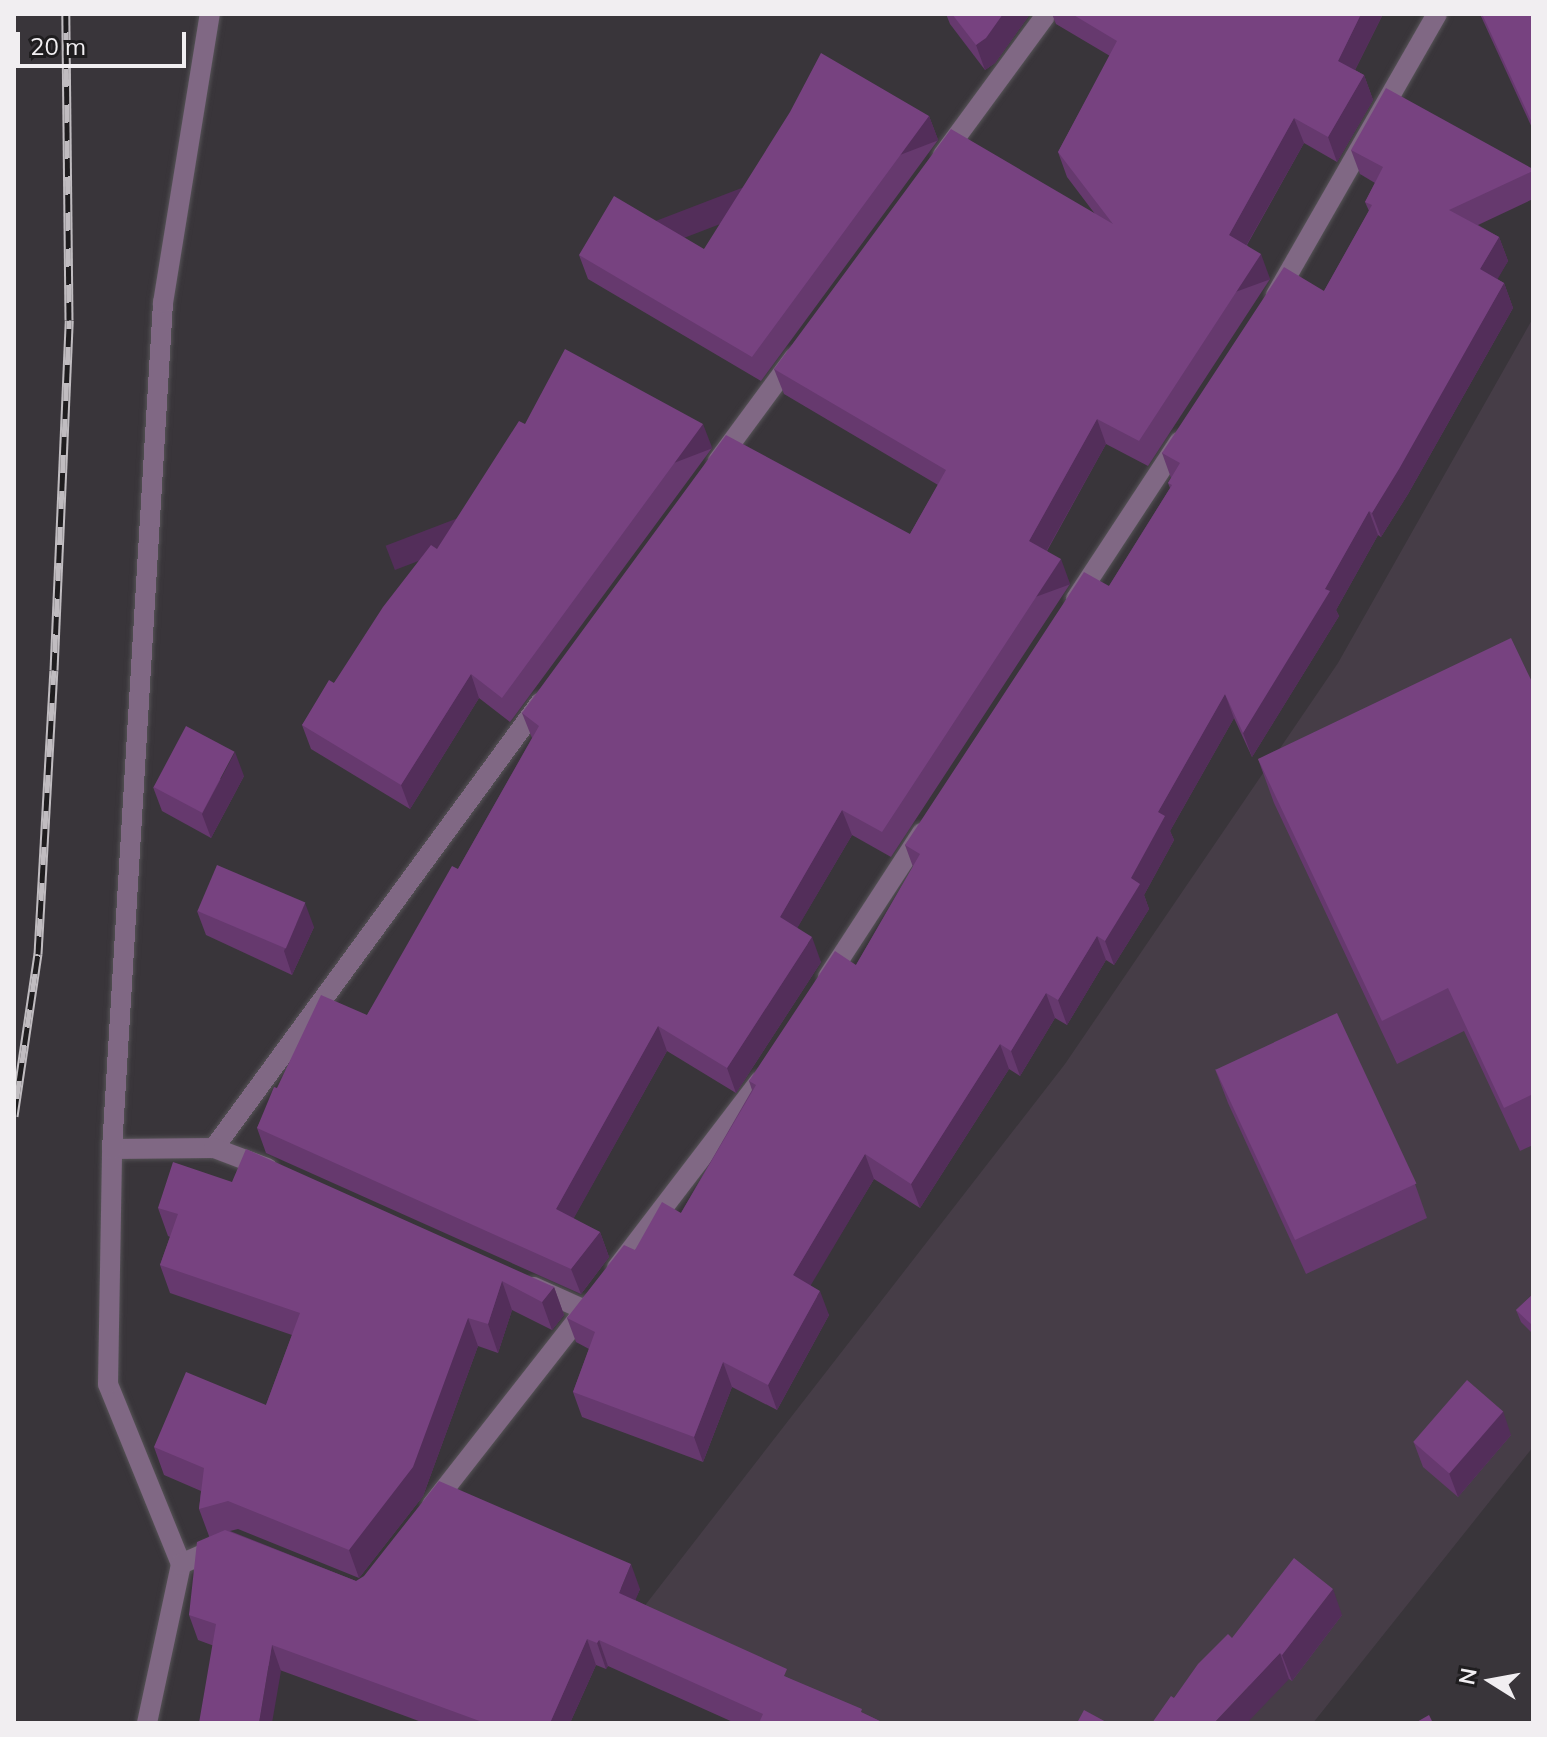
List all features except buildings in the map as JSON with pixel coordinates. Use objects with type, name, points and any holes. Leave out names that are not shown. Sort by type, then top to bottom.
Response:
[{"type":"street","points":[[147,1723],[181,1564],[108,1384],[112,1149],[163,303],[210,14]]},
{"type":"street","points":[[1269,306],[1437,14]]},
{"type":"street","points":[[932,170],[1045,16]]},
{"type":"street","points":[[705,479],[809,337]]},
{"type":"street","points":[[1069,610],[1190,425]]},
{"type":"street","points":[[214,1148],[554,685]]},
{"type":"street","points":[[817,994],[930,822]]},
{"type":"street","points":[[421,1520],[738,1113],[773,1060]]},
{"type":"street","points":[[112,1149],[214,1148],[282,1175]]},
{"type":"street","points":[[513,1278],[585,1310]]},
{"type":"street","points":[[181,1564],[234,1541]]},
{"type":"shaded area","points":[[1533,318],[1533,1447],[1313,1723],[863,1723],[643,1608],[1065,1064],[1338,663]]},
{"type":"railway","points":[[14,1116],[38,954],[54,670],[69,320],[66,14]]}]
